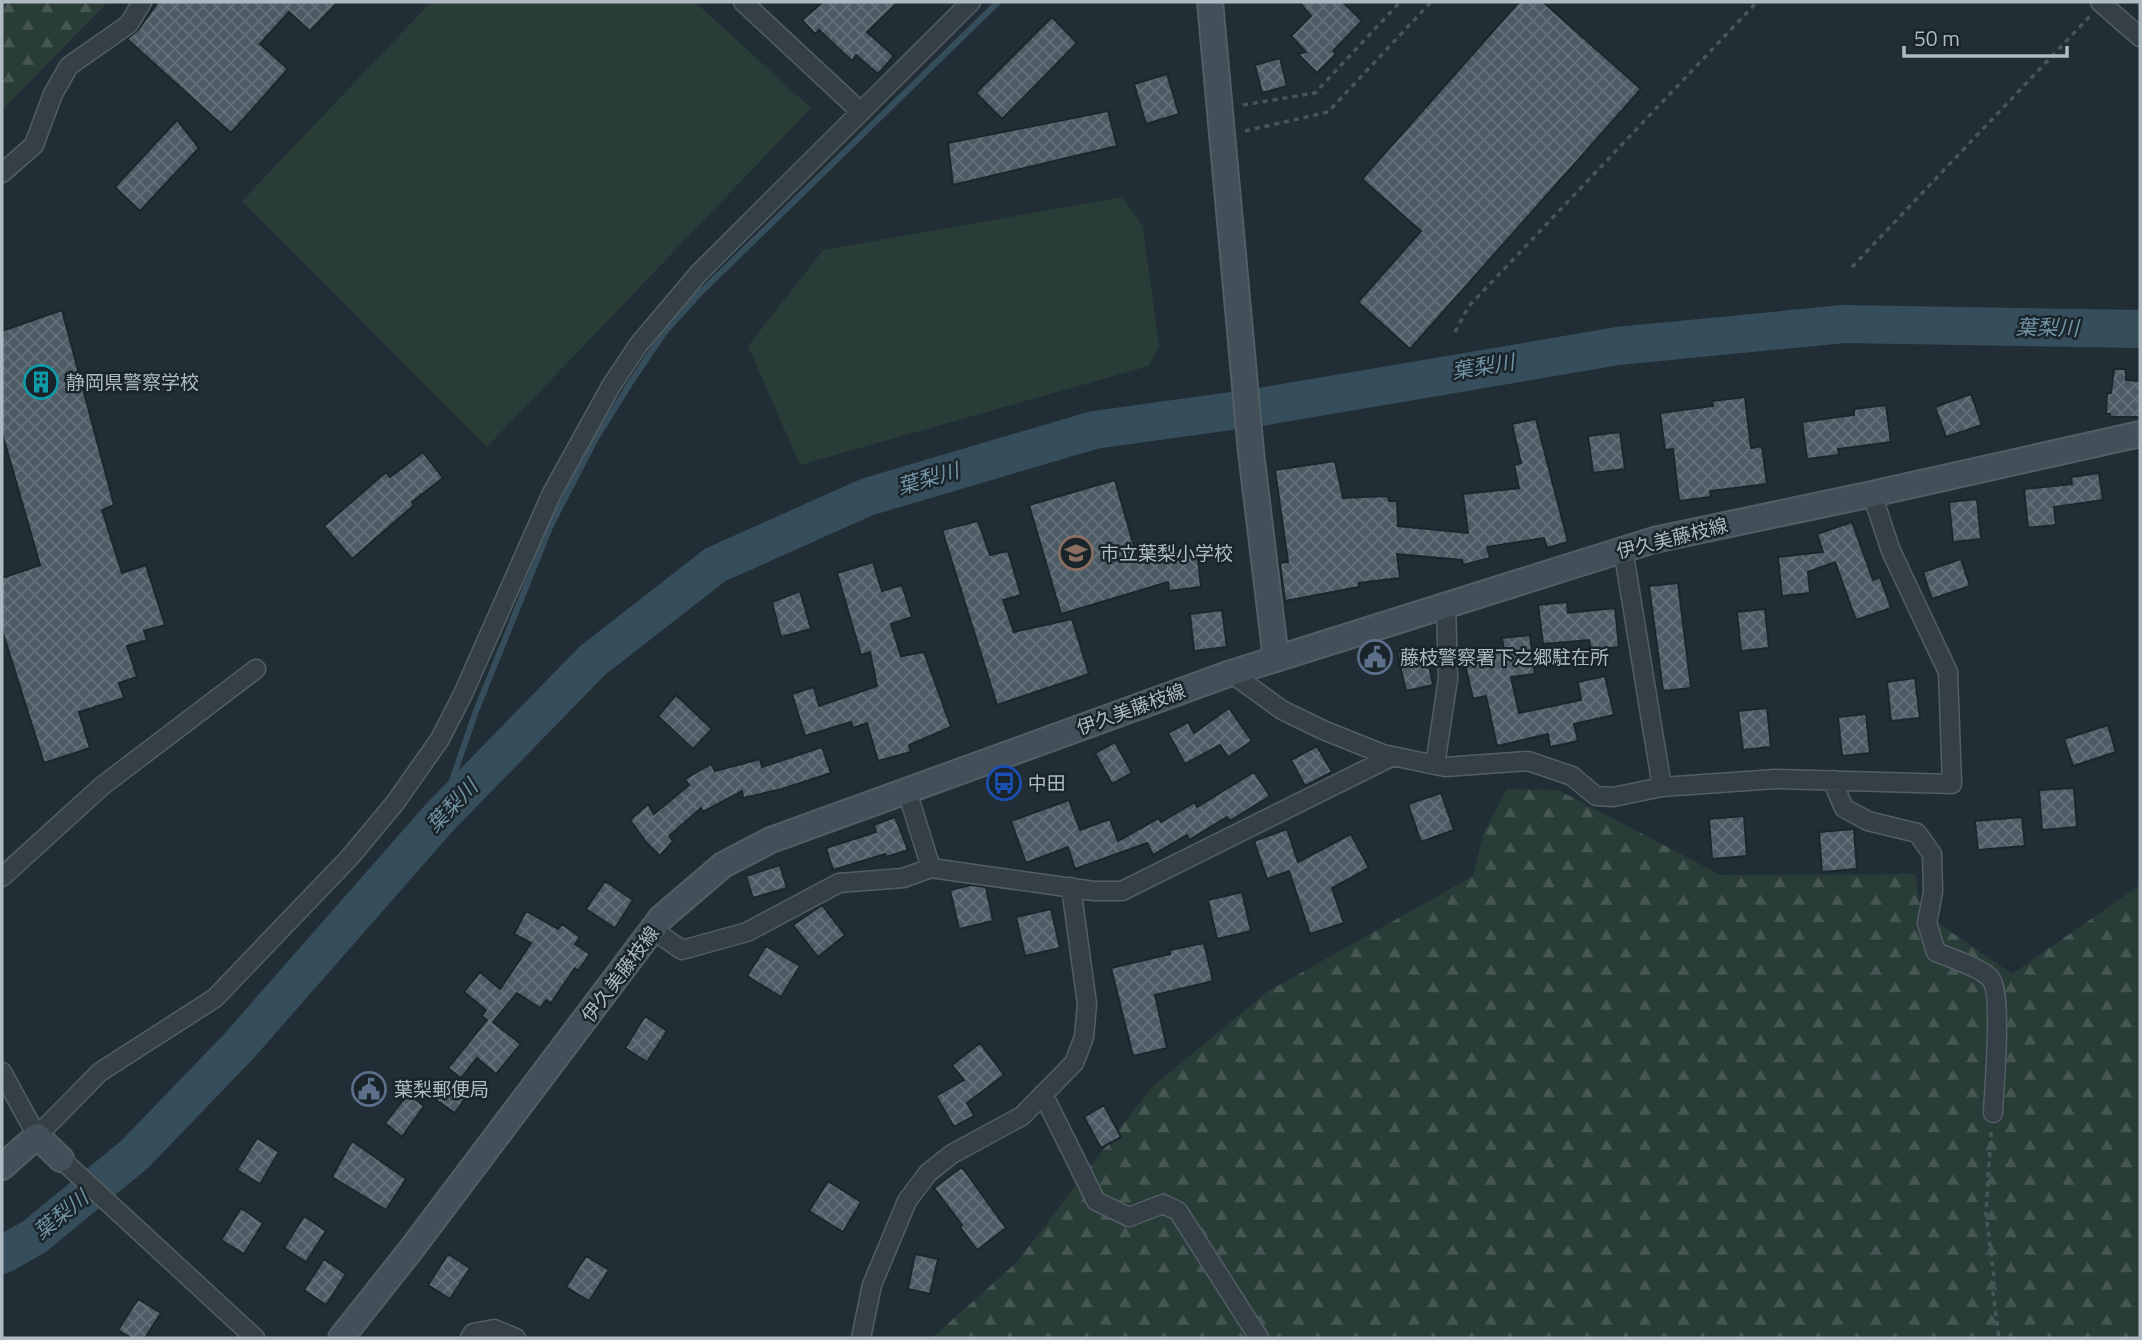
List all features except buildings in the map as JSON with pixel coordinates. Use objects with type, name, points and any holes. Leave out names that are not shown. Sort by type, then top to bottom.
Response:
[{"type":"main road","points":[[1210,2],[1251,452],[1276,659]]},
{"type":"main road","name":"伊久美藤枝線","points":[[341,1338],[410,1251],[661,918],[723,865],[771,840],[1231,673],[1623,549],[2140,434]]},
{"type":"main road","points":[[2,1167],[37,1136],[61,1159]]},
{"type":"street","points":[[2,173],[34,145],[53,94],[69,66],[129,24],[142,2]]},
{"type":"street","points":[[743,2],[861,113]]},
{"type":"street","points":[[2,1072],[37,1136],[100,1072],[215,998],[350,857],[395,803],[440,739],[463,694],[552,493],[611,386],[639,344],[699,272],[971,2]]},
{"type":"street","points":[[2101,3],[2140,37]]},
{"type":"street","points":[[1231,673],[1282,710],[1323,730],[1393,756],[1445,767],[1528,761],[1572,775],[1596,796],[1613,797],[1662,787],[1774,779],[1952,784],[1948,672],[1891,551],[1872,494]]},
{"type":"street","points":[[1623,549],[1662,787]]},
{"type":"street","points":[[1435,765],[1448,679],[1446,604]]},
{"type":"street","points":[[2,877],[102,786],[256,669]]},
{"type":"street","points":[[653,930],[682,950],[747,932],[839,883],[903,878],[931,868],[1070,887],[1122,891],[1393,756]]},
{"type":"street","points":[[1832,780],[1844,808],[1868,821],[1917,833],[1932,854],[1933,892],[1927,923],[1936,952],[1988,975],[1995,984],[1997,1006],[1993,1113]]},
{"type":"street","points":[[907,791],[931,868]]},
{"type":"street","points":[[861,1338],[872,1285],[906,1201],[928,1173],[952,1154],[1022,1116],[1074,1063],[1084,1037],[1087,1004],[1070,887]]},
{"type":"street","points":[[1043,1094],[1096,1201],[1129,1217],[1163,1204],[1178,1211],[1259,1338]]},
{"type":"street","points":[[61,1159],[255,1338]]},
{"type":"street","points":[[470,1338],[473,1333],[494,1329],[516,1338]]},
{"type":"path","points":[[1220,109],[1315,93],[1400,2]]},
{"type":"path","points":[[1222,136],[1328,113],[1431,2]]},
{"type":"path","points":[[1455,332],[1469,306],[1758,2]]},
{"type":"path","points":[[1852,267],[2101,3]]},
{"type":"path","points":[[1993,1113],[1986,1213],[1999,1338]]},
{"type":"green space","points":[[2,2],[108,2],[2,110]]},
{"type":"green space","points":[[431,2],[695,2],[811,108],[487,447],[242,201]]},
{"type":"green space","points":[[1122,197],[1143,226],[1159,347],[1149,366],[800,465],[748,346],[823,250]]},
{"type":"green space","points":[[1507,789],[1558,790],[1721,875],[1915,874],[1921,911],[2012,974],[2140,885],[2140,1338],[932,1338],[1017,1262],[1151,1088],[1267,992],[1473,876],[1483,834]]},
{"type":"waterway","points":[[439,818],[476,711],[551,525],[595,440],[664,333],[700,293],[998,2]]},
{"type":"waterway","name":"葉梨川","points":[[2,1255],[34,1237],[135,1154],[239,1046],[439,818],[592,661],[715,565],[867,497],[1094,430],[1260,407],[1618,346],[1844,324],[2140,329]]},
{"type":"place","name":"静岡県警察学校","points":[[41,382]]},
{"type":"place","name":"市立葉梨小学校","points":[[1076,553]]},
{"type":"place","name":"藤枝警察署下之郷駐在所","points":[[1375,657]]},
{"type":"place","name":"中田","points":[[1004,783]]},
{"type":"place","name":"葉梨郵便局","points":[[369,1089]]}]
